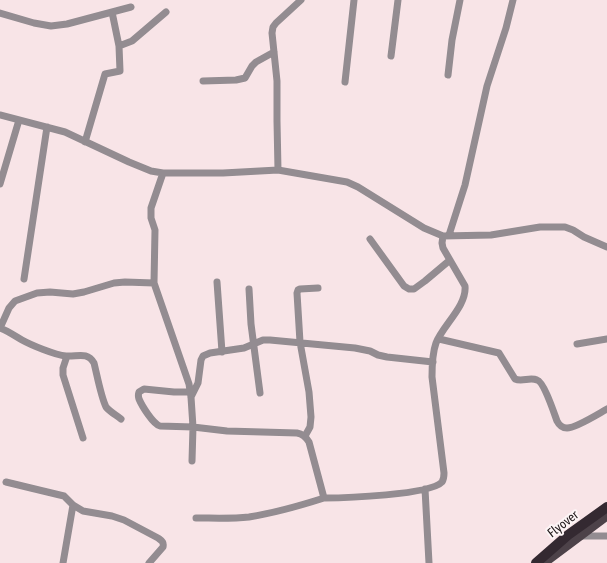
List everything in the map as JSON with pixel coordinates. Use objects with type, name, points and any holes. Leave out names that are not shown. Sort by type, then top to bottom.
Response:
[{"type":"highway","name":"Flyover","points":[[536,563],[568,535],[607,507]]},
{"type":"main road","points":[[530,563],[571,528],[607,501]]},
{"type":"main road","points":[[544,563],[607,516]]},
{"type":"street","points":[[278,170],[277,81],[272,33],[276,23],[301,0]]},
{"type":"street","points":[[345,82],[354,0]]},
{"type":"street","points":[[391,56],[398,0]]},
{"type":"street","points":[[448,75],[452,40],[460,0]]},
{"type":"street","points":[[196,518],[248,517],[272,513],[324,498],[372,496],[425,489],[441,482],[444,477],[432,377],[434,352],[439,339],[459,307],[466,290],[443,248],[442,243],[465,185],[487,86],[506,28],[513,0]]},
{"type":"street","points":[[0,13],[34,23],[51,26],[68,24],[131,7]]},
{"type":"street","points":[[85,142],[105,74],[120,71],[119,46],[112,12]]},
{"type":"street","points":[[119,46],[132,41],[166,12]]},
{"type":"street","points":[[203,81],[236,80],[245,78],[256,62],[274,52]]},
{"type":"street","points":[[0,115],[65,132],[129,162],[163,173],[223,173],[278,170],[347,182],[358,187],[424,228],[446,235],[491,235],[553,226],[565,227],[573,230],[607,248]]},
{"type":"street","points":[[0,184],[19,120]]},
{"type":"street","points":[[24,279],[47,128]]},
{"type":"street","points":[[163,173],[151,208],[151,218],[155,230],[154,283],[186,372],[191,394],[193,426],[192,461]]},
{"type":"street","points":[[370,239],[404,286],[409,289],[414,289],[450,260]]},
{"type":"street","points":[[217,282],[222,352]]},
{"type":"street","points":[[121,419],[106,407],[92,359],[83,356],[67,356],[28,343],[0,328],[9,308],[15,301],[37,293],[50,292],[73,294],[114,283],[154,283]]},
{"type":"street","points":[[305,436],[311,422],[309,392],[300,342],[298,291],[300,289],[318,288]]},
{"type":"street","points":[[249,289],[251,324],[260,393]]},
{"type":"street","points":[[439,339],[499,353],[502,355],[515,379],[535,379],[540,382],[559,425],[563,427],[569,428],[607,409]]},
{"type":"street","points":[[577,344],[607,339]]},
{"type":"street","points":[[191,394],[198,383],[201,360],[205,354],[244,348],[263,340],[300,342],[355,348],[387,357],[433,362]]},
{"type":"street","points":[[67,356],[63,368],[63,375],[82,438]]},
{"type":"street","points":[[191,394],[144,389],[139,392],[138,395],[139,399],[156,425],[160,426],[193,426],[227,431],[297,433],[305,436],[309,442],[324,498]]},
{"type":"street","points":[[6,482],[64,496],[73,505],[83,511],[112,516],[124,520],[162,540],[164,544],[163,547],[149,563]]},
{"type":"street","points":[[425,489],[429,563]]},
{"type":"street","points":[[63,563],[73,505]]},
{"type":"street","points":[[571,528],[579,536],[607,536]]}]
